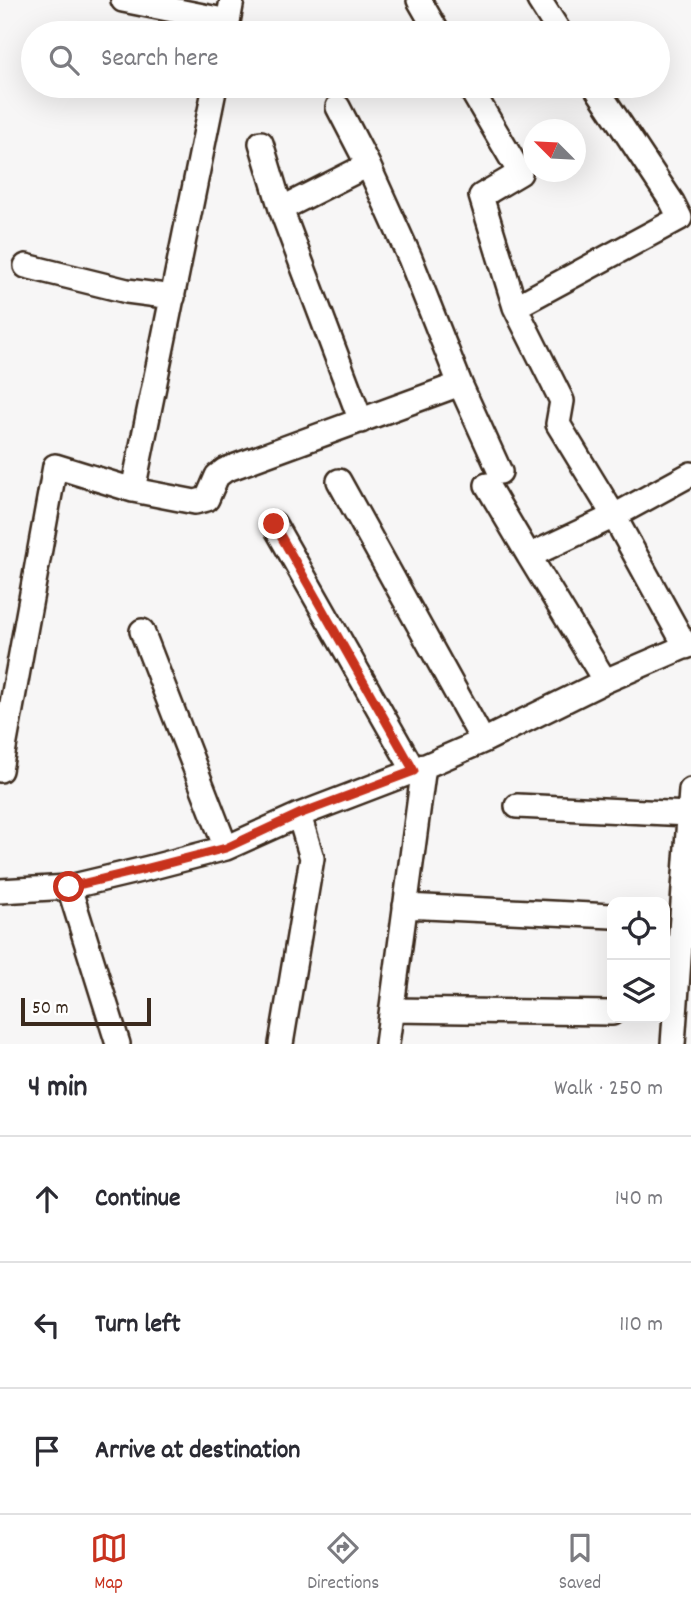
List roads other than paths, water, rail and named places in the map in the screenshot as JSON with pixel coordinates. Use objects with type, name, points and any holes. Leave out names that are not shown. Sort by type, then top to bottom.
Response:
[{"type":"street","points":[[123,0],[229,18]]},
{"type":"street","points":[[419,0],[431,21]]},
{"type":"street","points":[[539,0],[552,21]]},
{"type":"street","points":[[133,490],[213,98]]},
{"type":"street","points":[[0,891],[69,887],[226,848],[299,814],[419,769],[483,741],[604,681],[688,645],[558,425],[562,401],[515,307],[481,196],[520,173],[476,98]]},
{"type":"street","points":[[515,307],[686,227],[603,98]]},
{"type":"street","points":[[338,107],[368,165],[410,258],[494,478],[529,556],[604,681]]},
{"type":"street","points":[[261,143],[281,209],[361,421]]},
{"type":"street","points":[[281,209],[368,165]]},
{"type":"street","points":[[26,266],[127,292],[173,297]]},
{"type":"street","points":[[0,770],[55,466],[133,490],[195,502],[207,499],[217,476],[225,470],[460,384]]},
{"type":"street","points":[[529,556],[614,516],[691,474]]},
{"type":"street","points":[[339,481],[483,741]]},
{"type":"street","points":[[274,524],[419,769],[387,1044]]},
{"type":"street","points":[[142,631],[226,848]]},
{"type":"street","points":[[673,1044],[670,1014],[673,919],[691,790]]},
{"type":"street","points":[[517,806],[689,814]]},
{"type":"street","points":[[281,1044],[312,858],[299,814]]},
{"type":"street","points":[[69,887],[118,1044]]},
{"type":"street","points":[[405,906],[607,916]]},
{"type":"street","points":[[392,1010],[607,1013]]}]
